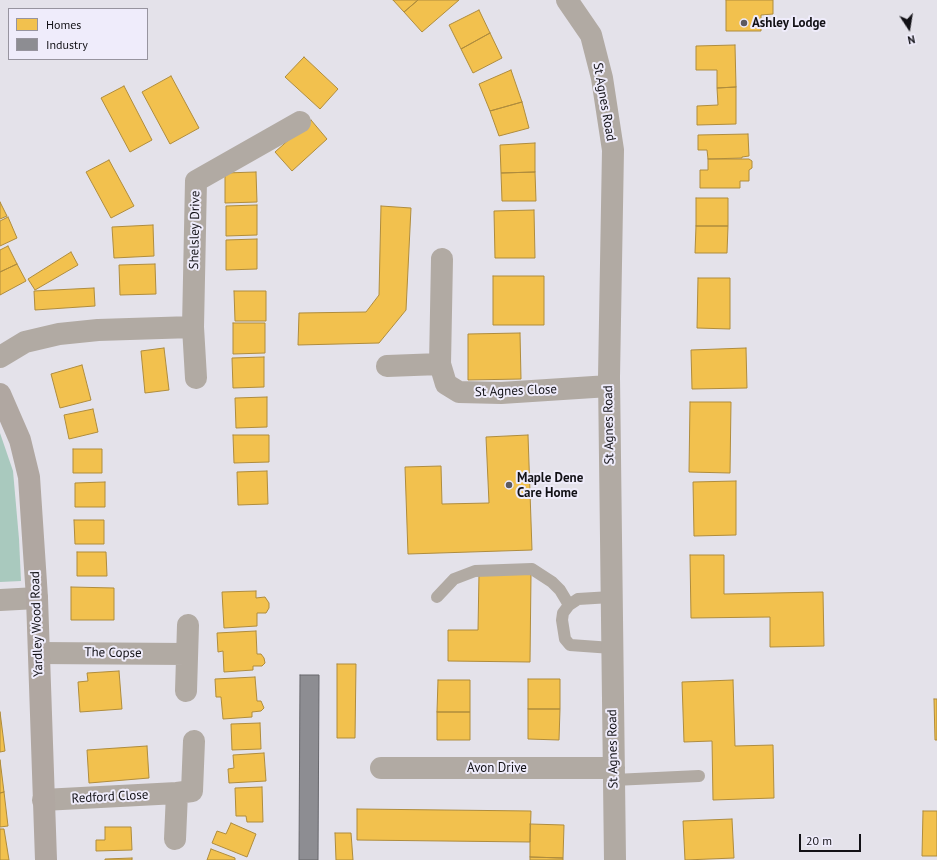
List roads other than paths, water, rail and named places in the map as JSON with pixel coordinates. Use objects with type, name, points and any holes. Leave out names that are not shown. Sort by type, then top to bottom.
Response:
[{"type":"street","name":"St Agnes Road","points":[[567,0],[591,35],[602,78],[613,150],[609,386],[615,860]]},
{"type":"street","name":"Shelsley Drive","points":[[196,378],[193,327],[196,181],[300,122]]},
{"type":"street","name":"St Agnes Close","points":[[442,259],[440,364],[446,384],[459,392],[501,393],[609,386]]},
{"type":"street","points":[[0,357],[25,342],[59,334],[98,330],[193,327]]},
{"type":"street","points":[[387,366],[440,364]]},
{"type":"street","name":"Yardley Wood Road","points":[[0,394],[20,440],[29,477],[37,598],[46,860]]},
{"type":"street","points":[[0,600],[37,598]]},
{"type":"street","points":[[186,691],[188,625]]},
{"type":"street","name":"The Copse","points":[[39,652],[187,654]]},
{"type":"street","name":"Redford Close","points":[[43,800],[192,791],[194,741]]},
{"type":"street","name":"Avon Drive","points":[[381,768],[614,774]]},
{"type":"street","points":[[175,839],[177,793]]},
{"type":"lane","points":[[437,597],[454,579],[474,571],[532,569],[552,582],[560,590],[569,605]]},
{"type":"lane","points":[[611,597],[578,599],[569,605],[563,613],[562,620],[565,639],[570,645],[612,648]]},
{"type":"lane","points":[[614,774],[699,776]]},
{"type":"place","name":"Ashley Lodge","points":[[744,23]]},
{"type":"place","name":"Maple Dene Care Home","points":[[509,485]]}]
